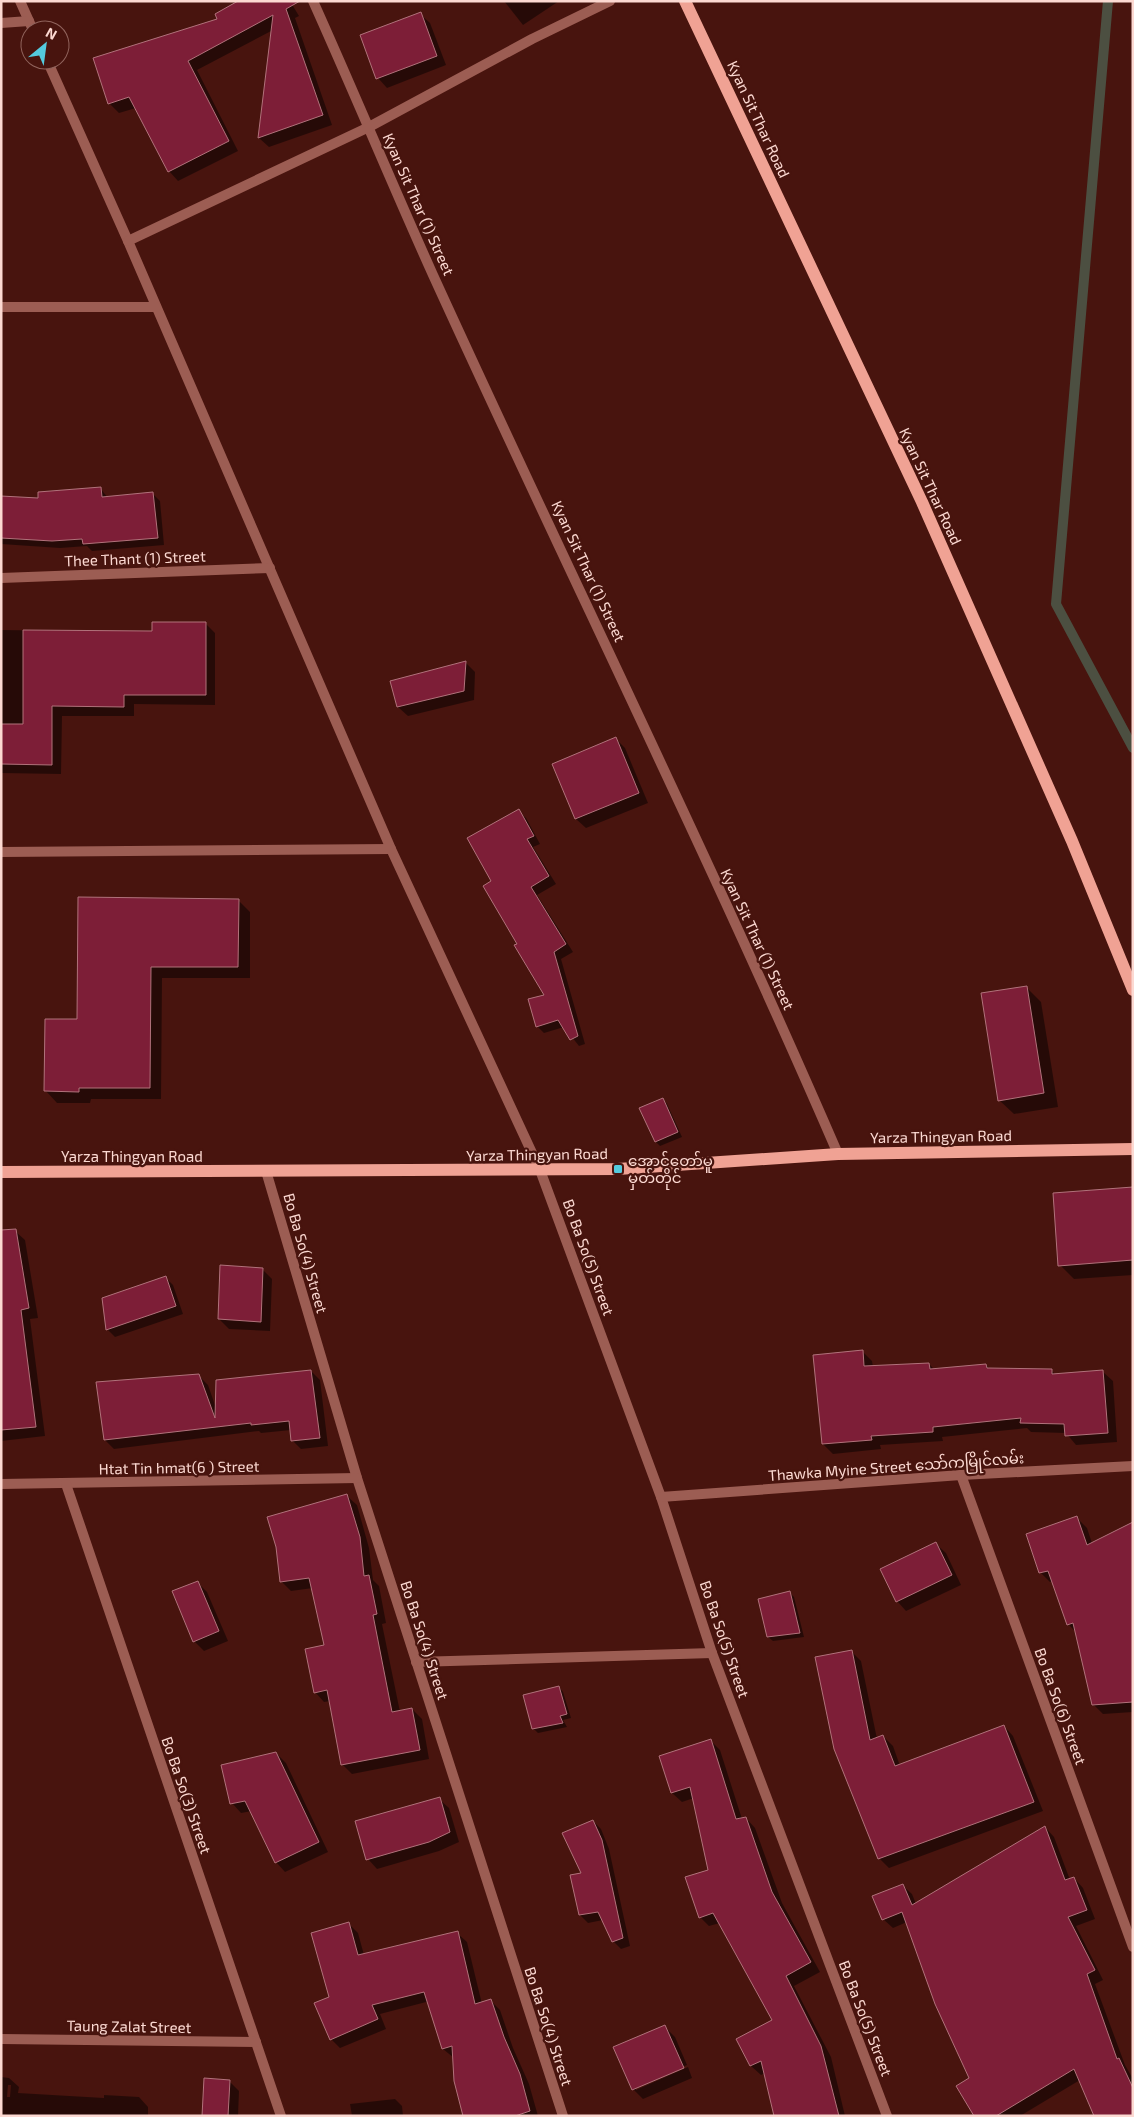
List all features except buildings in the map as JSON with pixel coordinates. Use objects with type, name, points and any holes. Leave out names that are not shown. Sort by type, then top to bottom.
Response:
[{"type":"main road","name":"Kyan Sit Thar Road","points":[[685,1],[922,502],[1072,841],[1133,990]]},
{"type":"main road","name":"Yarza Thingyan Road","points":[[1,1172],[618,1169],[838,1154],[1133,1149]]},
{"type":"street","points":[[20,1],[28,20]]},
{"type":"street","name":"Kyan Sit Thar (1) Street","points":[[313,1],[433,274],[581,589],[800,1065],[838,1154]]},
{"type":"street","points":[[128,241],[369,127],[532,39],[610,1]]},
{"type":"street","points":[[1,22],[20,25]]},
{"type":"street","name":"Bo Ba So(5) Street","points":[[51,70],[128,241],[391,849],[540,1170],[661,1497],[712,1653],[887,2116]]},
{"type":"street","points":[[1,307],[156,307]]},
{"type":"street","name":"Thee Thant (1) Street","points":[[1,578],[270,568]]},
{"type":"street","points":[[1,852],[391,849]]},
{"type":"street","name":"Bo Ba So(4) Street","points":[[266,1171],[357,1478],[563,2116]]},
{"type":"street","name":"Thawka Myine Street သော်ကမြိုင်လမ်း","points":[[661,1497],[961,1475],[1133,1466]]},
{"type":"street","name":"Bo Ba So(6) Street","points":[[961,1475],[1133,1947]]},
{"type":"street","name":"Htat Tin hmat(6 ) Street","points":[[1,1484],[357,1478]]},
{"type":"street","name":"Bo Ba So(3) Street","points":[[66,1484],[281,2116]]},
{"type":"street","points":[[416,1662],[712,1653]]},
{"type":"street","name":"Taung Zalat Street","points":[[1,2040],[256,2042]]},
{"type":"waterway","points":[[1108,1],[1056,604],[1133,748]]},
{"type":"place","name":"အောင်တော်မူ မှတ်တိုင်","points":[[618,1169]]}]
